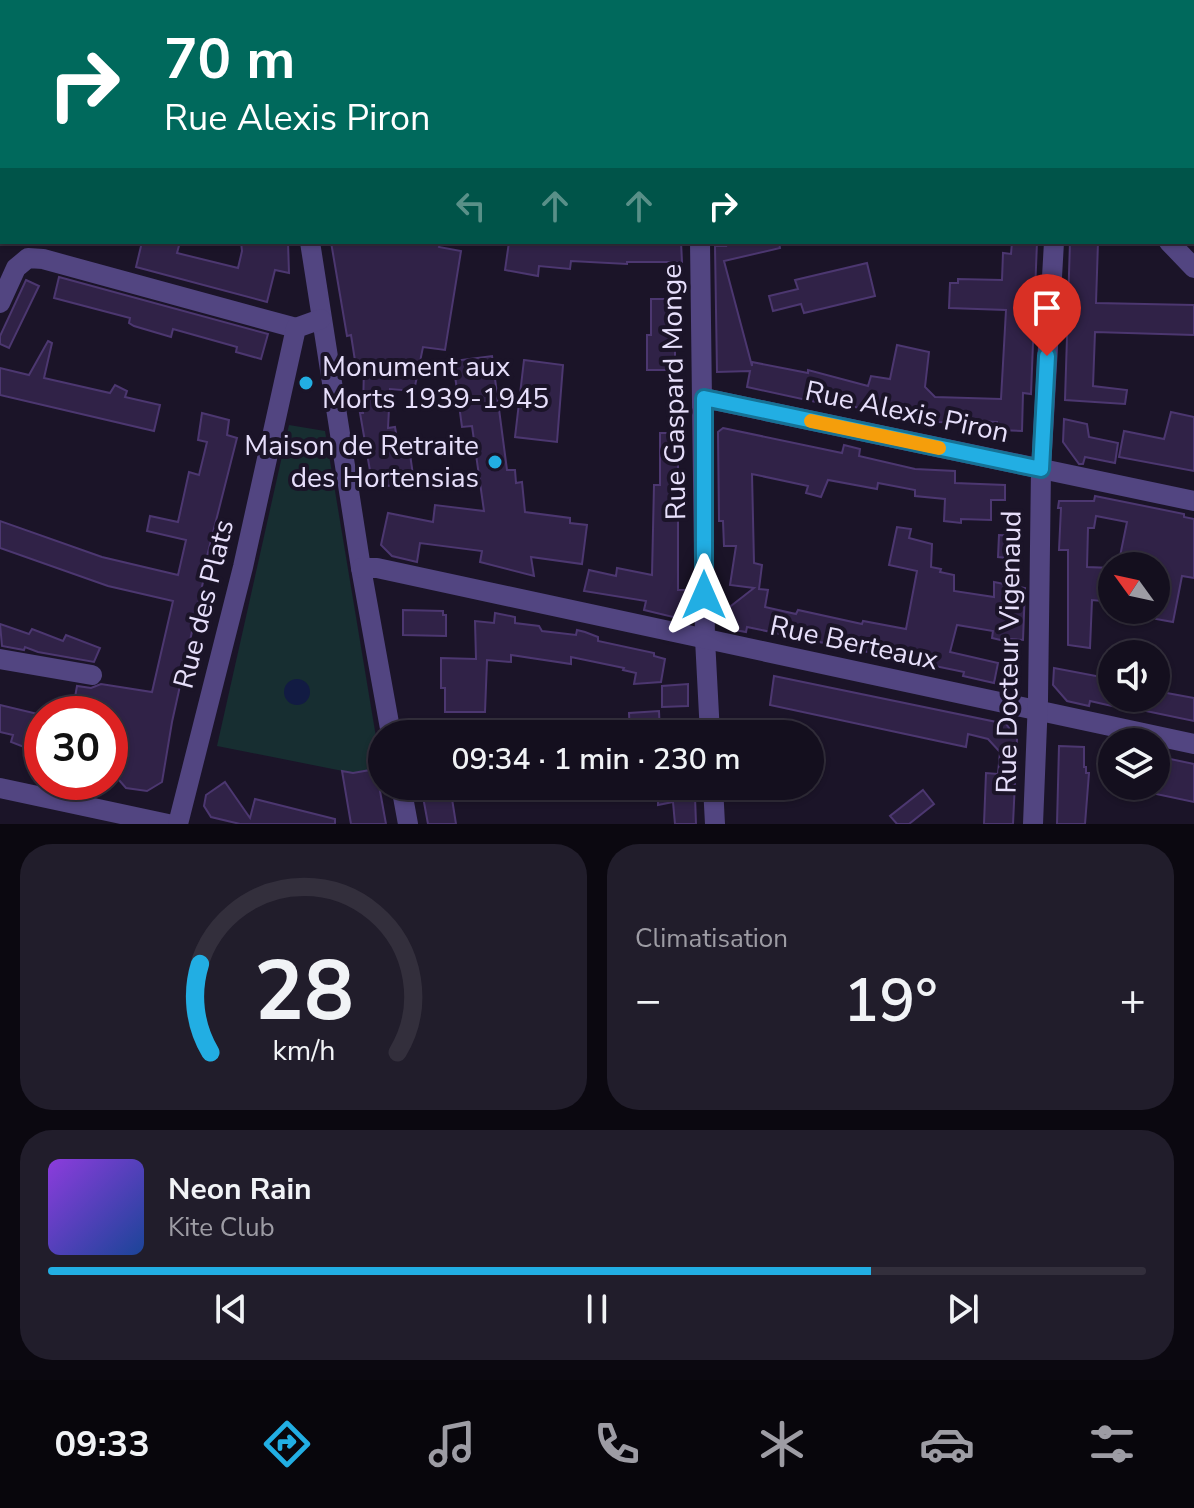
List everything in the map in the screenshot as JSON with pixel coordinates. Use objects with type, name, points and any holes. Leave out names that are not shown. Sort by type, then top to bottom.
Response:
[{"type":"street","points":[[310,244],[361,568],[388,720]]},
{"type":"street","name":"Rue Gaspard Monge","points":[[700,244],[705,639],[709,720]]},
{"type":"street","name":"Rue Docteur Vigenaud","points":[[1033,824],[1038,711],[1041,469],[1054,244]]},
{"type":"street","points":[[1171,244],[1194,268]]},
{"type":"street","points":[[0,303],[16,268],[28,258],[43,259],[296,328],[321,319]]},
{"type":"street","name":"Rue des Plats","points":[[178,824],[243,567],[296,328]]},
{"type":"street","name":"Rue Alexis Piron","points":[[704,398],[1194,501]]},
{"type":"street","name":"Rue Berteaux","points":[[361,568],[377,568],[1194,744]]},
{"type":"street","points":[[0,659],[92,675]]},
{"type":"street","points":[[0,788],[168,824]]},
{"type":"street","points":[[404,800],[408,824]]},
{"type":"street","points":[[714,800],[715,824]]},
{"type":"green space","points":[[289,425],[325,431],[373,720],[368,720],[368,770],[353,773],[217,746]]},
{"type":"water","points":[[297,679],[306,683],[310,692],[306,701],[297,705],[288,701],[284,692],[288,683]]},
{"type":"building","points":[[142,244],[179,244],[177,253],[238,268],[241,244],[288,244],[289,273],[275,270],[267,302],[136,267]]},
{"type":"building","points":[[331,244],[440,244],[439,247],[461,251],[445,350],[423,347],[414,391],[390,389],[388,428],[395,427],[400,457],[410,454],[414,482],[373,488],[360,413],[363,413],[364,365],[356,367],[351,335],[347,336]]},
{"type":"building","points":[[509,244],[681,244],[682,262],[627,264],[571,261],[570,269],[539,266],[538,276],[505,270]]},
{"type":"building","points":[[779,244],[780,248],[724,261],[752,366],[752,362],[808,373],[808,370],[868,386],[871,376],[890,379],[897,345],[929,352],[925,387],[935,397],[1001,399],[1006,310],[949,308],[950,283],[958,283],[958,279],[1002,280],[1003,253],[1011,254],[1012,244],[1037,244],[1031,394],[1023,393],[1022,431],[997,430],[997,422],[938,422],[867,407],[867,410],[839,403],[839,407],[747,387],[750,371],[717,372],[715,246]]},
{"type":"building","points":[[1070,244],[1098,244],[1096,303],[1194,305],[1194,335],[1095,332],[1093,386],[1127,390],[1125,404],[1065,400]]},
{"type":"building","points":[[867,263],[875,296],[804,313],[801,304],[773,311],[769,296],[798,289],[795,280]]},
{"type":"building","points":[[59,277],[268,334],[261,359],[236,352],[237,347],[173,329],[171,337],[134,326],[129,323],[130,318],[54,298]]},
{"type":"building","points":[[26,280],[39,286],[9,348],[0,344],[0,336]]},
{"type":"building","points":[[651,299],[671,299],[671,309],[675,310],[675,358],[670,358],[670,370],[647,370]]},
{"type":"building","points":[[48,341],[52,343],[44,378],[110,393],[115,385],[127,391],[125,397],[160,405],[154,431],[0,395],[0,368],[29,375]]},
{"type":"building","name":"Maison de Retraite des Hortensias","points":[[492,356],[507,470],[515,470],[516,483],[522,482],[525,512],[570,518],[570,523],[587,525],[582,564],[531,557],[534,576],[480,562],[482,551],[420,543],[417,562],[392,556],[381,545],[388,513],[433,522],[435,505],[484,511],[472,426],[462,427],[453,361]]},
{"type":"building","points":[[524,360],[563,365],[557,442],[515,437]]},
{"type":"building","points":[[1171,412],[1194,417],[1194,471],[1119,457],[1124,431],[1164,439]]},
{"type":"building","points":[[202,413],[229,420],[227,435],[237,438],[203,572],[162,782],[147,791],[128,788],[128,696],[75,696],[77,686],[91,688],[101,684],[152,692],[173,601],[108,586],[0,548],[0,521],[102,557],[178,575],[186,540],[147,531],[150,516],[178,522],[189,472],[199,475],[207,442],[198,440]]},
{"type":"building","points":[[1064,419],[1087,424],[1089,437],[1118,443],[1115,463],[1085,457],[1083,464],[1079,464],[1063,442]]},
{"type":"building","points":[[723,428],[842,453],[844,445],[860,449],[859,456],[915,469],[955,471],[955,483],[1005,485],[1005,500],[991,500],[991,520],[961,519],[961,523],[944,521],[945,499],[915,496],[915,490],[878,483],[877,489],[828,480],[821,497],[806,493],[808,486],[752,474],[754,563],[762,565],[759,589],[768,590],[765,607],[906,629],[917,571],[889,565],[897,527],[911,529],[909,538],[932,544],[931,567],[954,575],[954,591],[994,597],[994,582],[1025,588],[1023,640],[1010,639],[1009,642],[992,638],[993,631],[957,625],[950,652],[998,663],[994,683],[963,676],[964,672],[747,627],[746,632],[735,630],[722,613],[754,588],[730,585],[736,546],[724,546],[723,521],[719,521],[718,432]]},
{"type":"building","points":[[660,433],[678,433],[678,590],[688,590],[688,605],[673,617],[644,610],[646,601],[584,591],[589,570],[616,576],[617,568],[652,575],[654,485],[660,485]]},
{"type":"building","points":[[1095,496],[1184,514],[1184,517],[1194,519],[1194,578],[1182,576],[1173,622],[1170,621],[1170,552],[1121,552],[1127,522],[1096,516],[1094,528],[1088,528],[1087,567],[1098,567],[1098,601],[1092,600],[1090,648],[1068,645],[1068,550],[1059,550],[1061,508],[1058,508],[1059,501],[1094,501]]},
{"type":"building","points":[[999,535],[1020,536],[1019,559],[998,557]]},
{"type":"building","points":[[403,610],[443,611],[446,615],[446,636],[403,635]]},
{"type":"building","points":[[495,613],[515,617],[515,623],[539,626],[542,631],[576,635],[577,630],[598,637],[598,641],[654,653],[654,656],[665,659],[661,682],[634,684],[636,673],[571,657],[571,664],[511,655],[511,662],[487,660],[485,712],[445,712],[441,658],[476,659],[475,621],[494,623]]},
{"type":"building","points":[[0,624],[29,634],[32,629],[63,641],[66,635],[100,648],[94,662],[25,647],[24,650],[2,646]]},
{"type":"building","points":[[1054,668],[1098,676],[1098,703],[1090,701],[1089,706],[1067,701],[1053,685]]},
{"type":"building","points":[[774,676],[1006,724],[1017,739],[1013,824],[984,824],[986,773],[998,774],[1000,752],[988,739],[968,734],[966,747],[770,705]]},
{"type":"building","points":[[688,684],[688,706],[662,707],[662,686]]},
{"type":"building","points":[[1170,694],[1194,698],[1194,721],[1151,712],[1170,712]]},
{"type":"building","points":[[0,705],[24,711],[24,747],[11,742],[13,735],[0,732]]},
{"type":"building","points":[[659,711],[659,720],[629,720],[629,713]]},
{"type":"building","points":[[1059,746],[1084,747],[1084,767],[1089,773],[1085,824],[1057,824]]},
{"type":"building","points":[[1170,759],[1194,764],[1194,802],[1170,797]]},
{"type":"building","points":[[368,770],[368,800],[382,800],[386,824],[351,824],[342,771]]},
{"type":"building","points":[[225,782],[250,818],[255,799],[335,819],[335,824],[240,824],[211,817],[204,806],[206,795]]},
{"type":"building","points":[[923,790],[934,804],[909,824],[897,824],[890,816]]},
{"type":"building","points":[[424,800],[452,800],[456,824],[428,824]]},
{"type":"building","points":[[658,800],[695,800],[696,824],[675,824],[673,802],[658,805]]},
{"type":"slow traffic","points":[[811,421],[939,448]]},
{"type":"place","name":"Monument aux Morts 1939-1945","points":[[306,383]]},
{"type":"place","name":"Maison de Retraite des Hortensias","points":[[495,462]]},
{"type":"route","points":[[704,595],[704,398],[1041,469],[1047,356]]}]
